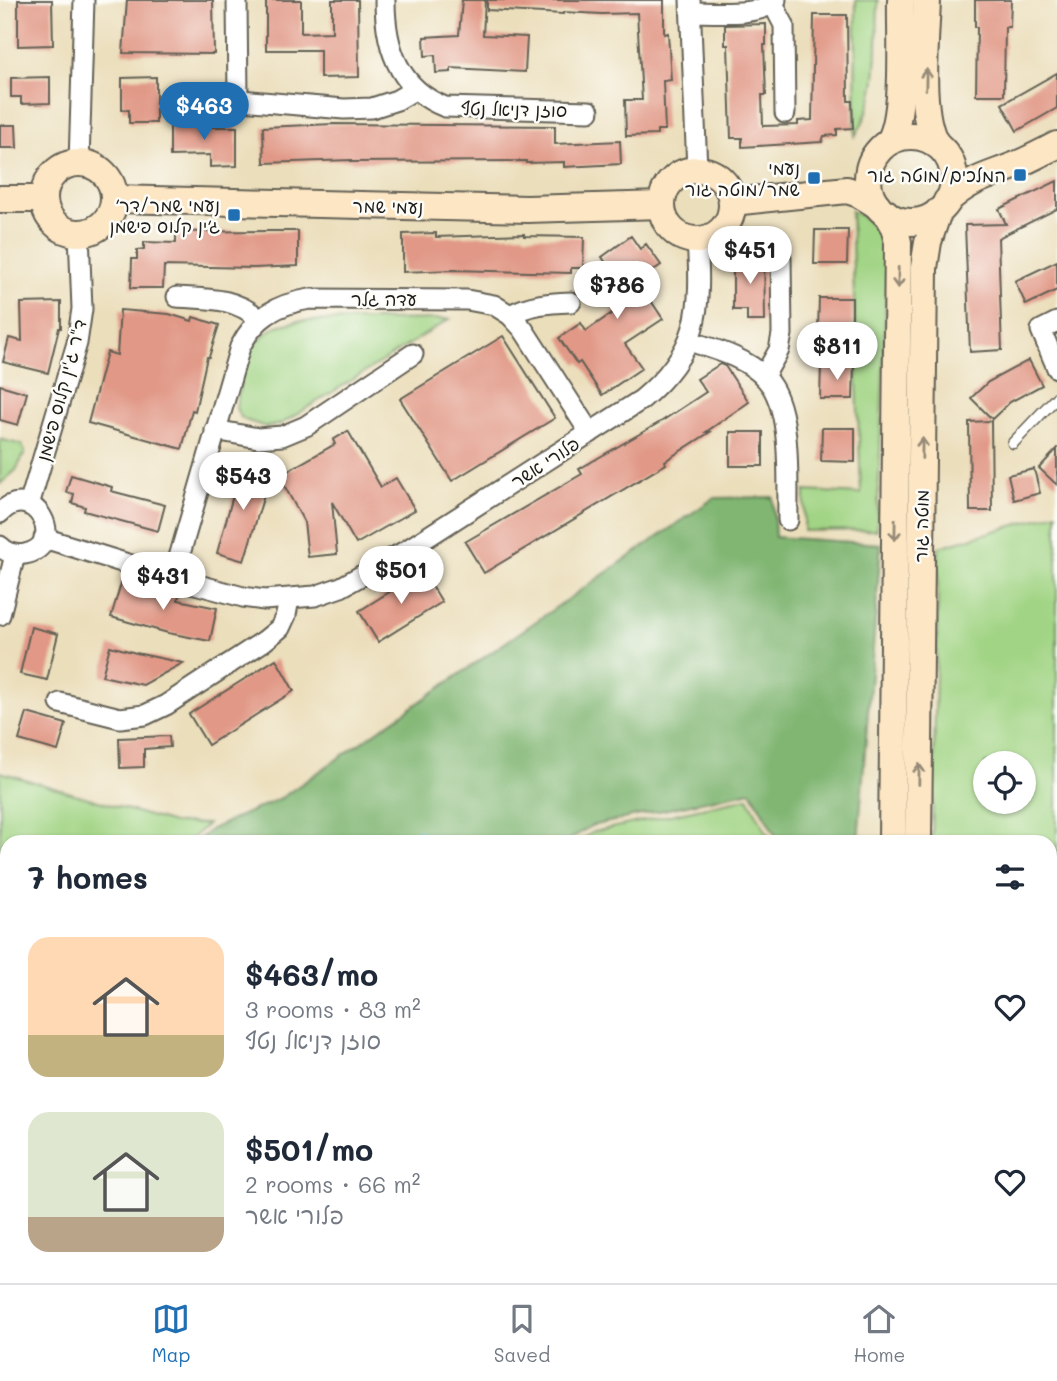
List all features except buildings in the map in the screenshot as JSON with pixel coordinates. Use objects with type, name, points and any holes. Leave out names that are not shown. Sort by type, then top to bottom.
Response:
[{"type":"street","points":[[79,163],[84,0]]},
{"type":"street","points":[[237,0],[238,99]]},
{"type":"street","points":[[183,95],[344,109],[372,108],[397,100],[414,90],[393,54],[387,36],[385,0]]},
{"type":"street","points":[[881,209],[869,187],[868,174],[879,150],[890,141],[897,130],[900,109],[901,0]]},
{"type":"street","points":[[927,0],[926,104],[931,136],[952,166],[954,180],[943,206]]},
{"type":"street","points":[[697,170],[690,6],[748,11],[774,2],[784,24],[785,113]]},
{"type":"street","name":"סוזן דניאל נטף","points":[[414,90],[445,107],[589,111]]},
{"type":"street","points":[[890,141],[914,136],[926,139],[962,164],[973,167],[988,169],[1015,165]]},
{"type":"street","points":[[732,202],[847,190],[859,194],[898,219],[926,219],[960,188],[974,180],[1015,165],[1057,145]]},
{"type":"street","points":[[825,191],[843,186],[872,162]]},
{"type":"street","points":[[79,163],[90,164],[108,178],[114,199],[112,209],[99,226],[79,233],[59,226],[51,219],[44,199],[46,188],[58,170],[79,163]]},
{"type":"street","points":[[697,170],[714,173],[721,178],[727,185],[732,202],[732,211],[723,228],[716,234],[697,240],[688,239],[672,230],[662,205],[670,183],[682,173],[697,170]]},
{"type":"street","points":[[0,199],[44,199]]},
{"type":"street","name":"נעמי שמר","points":[[114,199],[527,209],[662,205]]},
{"type":"street","name":"מוטה גור","points":[[918,835],[924,268],[928,242],[943,206]]},
{"type":"street","name":"מוטה גור","points":[[881,209],[894,227],[898,242],[892,835]]},
{"type":"street","name":"ד\"ר ג'ין קלוס פישמן","points":[[29,505],[77,343],[82,309],[79,233]]},
{"type":"street","name":"פלורי אשר","points":[[44,538],[243,597],[289,599],[316,596],[341,587],[373,570],[590,433],[664,382],[678,364],[689,341],[698,311],[697,240]]},
{"type":"street","points":[[764,376],[779,349],[782,334],[781,258]]},
{"type":"street","points":[[173,578],[240,347],[248,330],[259,319],[239,305],[226,300],[177,297]]},
{"type":"street","name":"עדה גלר","points":[[259,319],[275,308],[310,299],[467,300],[494,305],[510,315],[535,345],[590,433]]},
{"type":"street","points":[[510,315],[525,307],[539,304],[571,302]]},
{"type":"street","points":[[1049,326],[1057,368]]},
{"type":"street","points":[[689,341],[727,354],[764,376],[782,405],[788,520]]},
{"type":"street","points":[[215,430],[258,438],[282,436],[306,426],[413,354]]},
{"type":"street","points":[[0,513],[11,505],[29,505],[43,517],[46,526],[44,538],[38,548],[30,553],[7,551],[0,615]]},
{"type":"street","points":[[60,703],[120,718],[145,715],[166,705],[264,641],[280,628],[289,599]]},
{"type":"lane","points":[[1013,443],[1057,397]]},
{"type":"green space","points":[[856,0],[878,0],[874,88],[864,121],[855,136]]},
{"type":"green space","points":[[851,211],[873,226],[887,264],[877,530],[804,531],[805,491],[861,494]]},
{"type":"green space","points":[[450,319],[281,424],[266,427],[245,420],[236,408],[242,373],[254,346],[277,326],[298,321]]},
{"type":"green space","points":[[0,439],[22,445],[25,453],[16,470],[0,484]]},
{"type":"green space","points":[[773,497],[775,537],[881,544],[859,835],[775,835],[751,791],[591,826],[577,835],[204,835],[211,829],[281,798],[714,498]]},
{"type":"green space","points":[[1057,513],[1057,835],[932,835],[939,547]]},
{"type":"green space","points":[[0,772],[173,823],[208,824],[195,835],[0,835]]},
{"type":"green space","points":[[748,798],[768,835],[588,835]]},
{"type":"waterway","points":[[415,835],[419,832]]},
{"type":"place","name":"המלכים/מוטה גור","points":[[1020,175]]},
{"type":"place","name":"נעמי שמר/מוטה גור","points":[[814,178]]},
{"type":"place","name":"נעמי שמר/דר׳ ג׳ין קלוס פישמן","points":[[234,215]]}]
